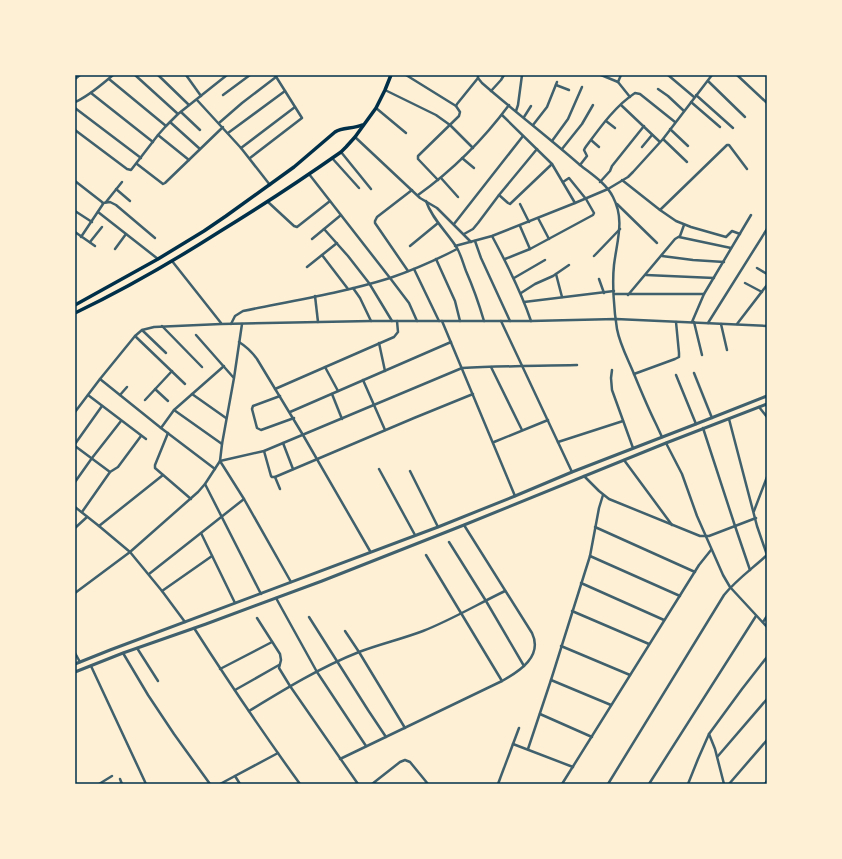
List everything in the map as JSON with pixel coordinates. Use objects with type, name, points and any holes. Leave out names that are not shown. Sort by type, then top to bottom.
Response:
[{"type":"main road","points":[[75,313],[131,285],[172,261],[268,202],[341,152],[355,137],[376,108],[391,75]]},
{"type":"main road","points":[[75,305],[158,259],[204,231],[294,167],[338,129],[352,128],[363,125]]},
{"type":"street","points":[[75,79],[80,75]]},
{"type":"street","points":[[75,102],[91,93],[113,75]]},
{"type":"street","points":[[135,75],[200,130]]},
{"type":"street","points":[[158,75],[189,105]]},
{"type":"street","points":[[186,75],[201,96]]},
{"type":"street","points":[[188,78],[193,75]]},
{"type":"street","points":[[75,130],[127,169],[131,170],[158,135],[179,113],[227,75]]},
{"type":"street","points":[[223,95],[250,75]]},
{"type":"street","points":[[406,75],[456,106],[460,112],[460,115],[419,154],[418,157],[418,159],[438,180]]},
{"type":"street","points":[[491,91],[504,75]]},
{"type":"street","points":[[516,111],[522,75]]},
{"type":"street","points":[[601,75],[618,82],[630,98]]},
{"type":"street","points":[[618,82],[621,75]]},
{"type":"street","points":[[668,75],[733,128]]},
{"type":"street","points":[[455,246],[476,241],[520,226],[586,199],[608,189],[622,180],[633,172],[663,139],[712,75]]},
{"type":"street","points":[[737,75],[767,103]]},
{"type":"street","points":[[219,123],[275,76],[302,117],[250,158]]},
{"type":"street","points":[[456,106],[478,77],[482,84],[510,105],[608,189],[616,204],[620,229],[614,265],[614,293],[619,337],[662,437]]},
{"type":"street","points":[[109,78],[166,126]]},
{"type":"street","points":[[708,80],[745,117]]},
{"type":"street","points":[[533,125],[547,107],[556,84],[569,90]]},
{"type":"street","points":[[552,141],[568,119],[582,87]]},
{"type":"street","points":[[658,89],[684,111]]},
{"type":"street","points":[[228,133],[285,90]]},
{"type":"street","points":[[385,90],[436,115],[450,125],[473,148]]},
{"type":"street","points":[[91,93],[153,142]]},
{"type":"street","points":[[580,165],[587,157],[584,149],[606,121],[635,93],[640,94],[675,122]]},
{"type":"street","points":[[197,100],[250,158],[270,184]]},
{"type":"street","points":[[691,102],[720,127]]},
{"type":"street","points":[[418,196],[441,178],[473,148],[510,105]]},
{"type":"street","points":[[562,149],[579,128],[593,105]]},
{"type":"street","points":[[621,105],[660,142]]},
{"type":"street","points":[[524,117],[531,106]]},
{"type":"street","points":[[241,148],[295,107]]},
{"type":"street","points":[[75,108],[141,158]]},
{"type":"street","points":[[376,108],[406,133]]},
{"type":"street","points":[[502,115],[552,164],[576,203]]},
{"type":"street","points":[[606,121],[615,128]]},
{"type":"street","points":[[170,122],[200,149]]},
{"type":"street","points":[[600,182],[644,126]]},
{"type":"street","points":[[137,164],[164,184],[223,127]]},
{"type":"street","points":[[670,129],[688,146]]},
{"type":"street","points":[[158,135],[189,160]]},
{"type":"street","points":[[642,147],[652,135]]},
{"type":"street","points":[[454,224],[523,136]]},
{"type":"street","points":[[355,137],[418,196],[437,208],[471,242]]},
{"type":"street","points":[[663,139],[687,162]]},
{"type":"street","points":[[591,140],[599,147]]},
{"type":"street","points":[[660,210],[727,145],[729,145],[747,170]]},
{"type":"street","points":[[464,234],[473,229],[537,149]]},
{"type":"street","points":[[341,152],[371,189]]},
{"type":"street","points":[[332,158],[359,188]]},
{"type":"street","points":[[462,158],[474,168]]},
{"type":"street","points":[[499,195],[510,204],[552,164]]},
{"type":"street","points":[[309,174],[409,303],[417,321]]},
{"type":"street","points":[[441,178],[458,197]]},
{"type":"street","points":[[505,259],[530,249],[593,215],[594,213],[586,199],[569,178],[563,182]]},
{"type":"street","points":[[622,180],[660,210],[684,225],[726,237],[728,237],[732,231],[740,234]]},
{"type":"street","points":[[75,181],[104,203],[110,202],[116,205],[156,238]]},
{"type":"street","points":[[82,237],[104,203],[122,182]]},
{"type":"street","points":[[116,189],[130,201]]},
{"type":"street","points":[[408,271],[375,221],[412,190]]},
{"type":"street","points":[[268,202],[296,227],[330,201]]},
{"type":"street","points":[[426,201],[428,208],[458,249],[484,321]]},
{"type":"street","points":[[520,204],[529,222]]},
{"type":"street","points":[[616,204],[657,242]]},
{"type":"street","points":[[75,211],[92,222]]},
{"type":"street","points":[[98,212],[158,259]]},
{"type":"street","points":[[312,239],[341,215]]},
{"type":"street","points":[[702,355],[693,322],[700,302],[751,216]]},
{"type":"street","points":[[538,218],[549,239]]},
{"type":"street","points":[[410,246],[438,223]]},
{"type":"street","points":[[628,294],[676,238],[680,236],[684,225]]},
{"type":"street","points":[[520,226],[530,249]]},
{"type":"street","points":[[90,242],[102,227]]},
{"type":"street","points":[[324,229],[369,283],[392,321]]},
{"type":"street","points":[[594,256],[620,229]]},
{"type":"street","points":[[708,323],[767,230]]},
{"type":"street","points":[[75,232],[96,246]]},
{"type":"street","points":[[115,249],[126,234]]},
{"type":"street","points":[[492,236],[514,278],[530,321]]},
{"type":"street","points":[[679,237],[731,248]]},
{"type":"street","points":[[476,241],[510,321]]},
{"type":"street","points":[[307,267],[337,243]]},
{"type":"street","points":[[231,324],[235,316],[243,311],[353,288],[390,278],[458,249]]},
{"type":"street","points":[[322,255],[348,289]]},
{"type":"street","points":[[661,256],[724,262]]},
{"type":"street","points":[[436,259],[455,301],[460,321]]},
{"type":"street","points":[[514,278],[545,260]]},
{"type":"street","points":[[172,261],[222,324]]},
{"type":"street","points":[[520,293],[549,278],[569,265]]},
{"type":"street","points":[[757,268],[767,274]]},
{"type":"street","points":[[414,269],[451,342],[516,496]]},
{"type":"street","points":[[556,274],[562,297]]},
{"type":"street","points":[[645,275],[714,278]]},
{"type":"street","points":[[599,279],[604,293]]},
{"type":"street","points":[[745,283],[762,292]]},
{"type":"street","points":[[737,324],[767,285]]},
{"type":"street","points":[[353,288],[363,304],[370,321]]},
{"type":"street","points":[[524,302],[604,293],[704,294]]},
{"type":"street","points":[[315,296],[318,322]]},
{"type":"street","points":[[75,412],[135,336],[142,330],[162,326],[370,321],[530,321],[616,319],[767,326]]},
{"type":"street","points":[[275,389],[396,336],[398,332],[397,321]]},
{"type":"street","points":[[501,321],[572,472]]},
{"type":"street","points":[[634,374],[679,357],[676,322]]},
{"type":"street","points":[[75,593],[130,552],[198,492],[220,461],[242,324]]},
{"type":"street","points":[[722,324],[727,350]]},
{"type":"street","points":[[162,326],[202,367]]},
{"type":"street","points":[[142,330],[166,353]]},
{"type":"street","points":[[196,335],[234,378]]},
{"type":"street","points":[[135,336],[185,384]]},
{"type":"street","points":[[239,342],[252,352],[294,418],[370,551]]},
{"type":"street","points":[[290,412],[451,342]]},
{"type":"street","points":[[379,343],[385,371]]},
{"type":"street","points":[[220,461],[264,451],[462,368],[578,365]]},
{"type":"street","points":[[161,428],[174,410],[224,366]]},
{"type":"street","points":[[326,367],[338,391]]},
{"type":"street","points":[[491,367],[522,430]]},
{"type":"street","points":[[612,370],[612,390],[634,448]]},
{"type":"street","points":[[145,400],[172,371]]},
{"type":"street","points":[[694,373],[712,418]]},
{"type":"street","points":[[676,375],[696,424]]},
{"type":"street","points":[[100,379],[215,469]]},
{"type":"street","points":[[363,380],[385,430]]},
{"type":"street","points":[[120,395],[127,387]]},
{"type":"street","points":[[155,388],[168,401]]},
{"type":"street","points":[[192,394],[226,418]]},
{"type":"street","points":[[332,394],[342,419]]},
{"type":"street","points":[[264,451],[271,476],[274,478],[473,394]]},
{"type":"street","points":[[88,395],[146,439]]},
{"type":"street","points":[[280,396],[253,406],[252,409],[257,428],[261,430],[294,418]]},
{"type":"street","points":[[75,664],[370,551],[438,527],[572,472],[767,396]]},
{"type":"street","points":[[75,672],[136,648],[322,581],[464,525],[624,459],[767,404]]},
{"type":"street","points":[[102,406],[75,445],[110,472]]},
{"type":"street","points":[[759,407],[767,417]]},
{"type":"street","points":[[174,410],[222,444]]},
{"type":"street","points":[[608,784],[724,595],[730,587],[767,555],[729,419]]},
{"type":"street","points":[[494,442],[548,420]]},
{"type":"street","points":[[75,482],[121,421]]},
{"type":"street","points":[[558,442],[623,421]]},
{"type":"street","points":[[703,428],[750,570]]},
{"type":"street","points":[[168,433],[154,467],[191,498]]},
{"type":"street","points":[[82,512],[110,472],[118,467],[141,436]]},
{"type":"street","points":[[283,443],[293,469]]},
{"type":"street","points":[[666,443],[682,474],[697,516],[723,575],[730,587],[767,627]]},
{"type":"street","points":[[624,459],[672,525]]},
{"type":"street","points":[[220,461],[244,499],[291,582]]},
{"type":"street","points":[[379,469],[415,535]]},
{"type":"street","points":[[410,471],[438,527]]},
{"type":"street","points":[[99,526],[163,475]]},
{"type":"street","points":[[584,476],[603,495],[616,502],[700,536],[706,536],[756,518]]},
{"type":"street","points":[[276,477],[280,489]]},
{"type":"street","points":[[754,512],[767,477]]},
{"type":"street","points":[[205,484],[261,594]]},
{"type":"street","points":[[528,749],[590,556],[603,495]]},
{"type":"street","points":[[149,574],[244,499]]},
{"type":"street","points":[[75,507],[130,552],[149,574],[185,622]]},
{"type":"street","points":[[75,528],[87,516]]},
{"type":"street","points":[[340,759],[502,681],[515,673],[531,659],[535,646],[534,638],[464,525]]},
{"type":"street","points":[[596,527],[695,572]]},
{"type":"street","points":[[200,533],[235,603]]},
{"type":"street","points":[[449,542],[524,666]]},
{"type":"street","points":[[562,784],[664,620],[711,550]]},
{"type":"street","points":[[426,555],[502,681]]},
{"type":"street","points":[[162,591],[212,556]]},
{"type":"street","points":[[590,556],[680,596]]},
{"type":"street","points":[[318,571],[322,581]]},
{"type":"street","points":[[581,583],[664,620]]},
{"type":"street","points":[[249,711],[316,672],[359,652],[424,631],[505,591]]},
{"type":"street","points":[[276,598],[316,672],[366,746]]},
{"type":"street","points":[[572,611],[649,644]]},
{"type":"street","points":[[649,784],[756,616]]},
{"type":"street","points":[[762,622],[767,616]]},
{"type":"street","points":[[309,617],[386,737]]},
{"type":"street","points":[[257,618],[280,657],[280,669],[290,686],[358,784]]},
{"type":"street","points":[[194,628],[220,669],[300,784]]},
{"type":"street","points":[[345,631],[405,728]]},
{"type":"street","points":[[220,669],[272,642]]},
{"type":"street","points":[[561,646],[630,675]]},
{"type":"street","points":[[136,648],[158,681]]},
{"type":"street","points":[[75,653],[80,662]]},
{"type":"street","points":[[123,653],[148,695],[210,784]]},
{"type":"street","points":[[688,784],[709,734],[767,657]]},
{"type":"street","points":[[235,690],[280,664]]},
{"type":"street","points":[[91,666],[146,784]]},
{"type":"street","points":[[551,680],[612,705]]},
{"type":"street","points":[[718,756],[767,699]]},
{"type":"street","points":[[540,714],[592,737]]},
{"type":"street","points":[[498,784],[519,728]]},
{"type":"street","points":[[709,734],[718,756],[724,784]]},
{"type":"street","points":[[729,784],[767,740]]},
{"type":"street","points":[[513,744],[573,767]]},
{"type":"street","points":[[220,784],[278,753]]},
{"type":"street","points":[[372,784],[400,762],[405,760],[410,762],[428,784]]},
{"type":"street","points":[[100,784],[112,776]]},
{"type":"street","points":[[235,776],[240,784]]},
{"type":"street","points":[[120,779],[122,784]]}]
